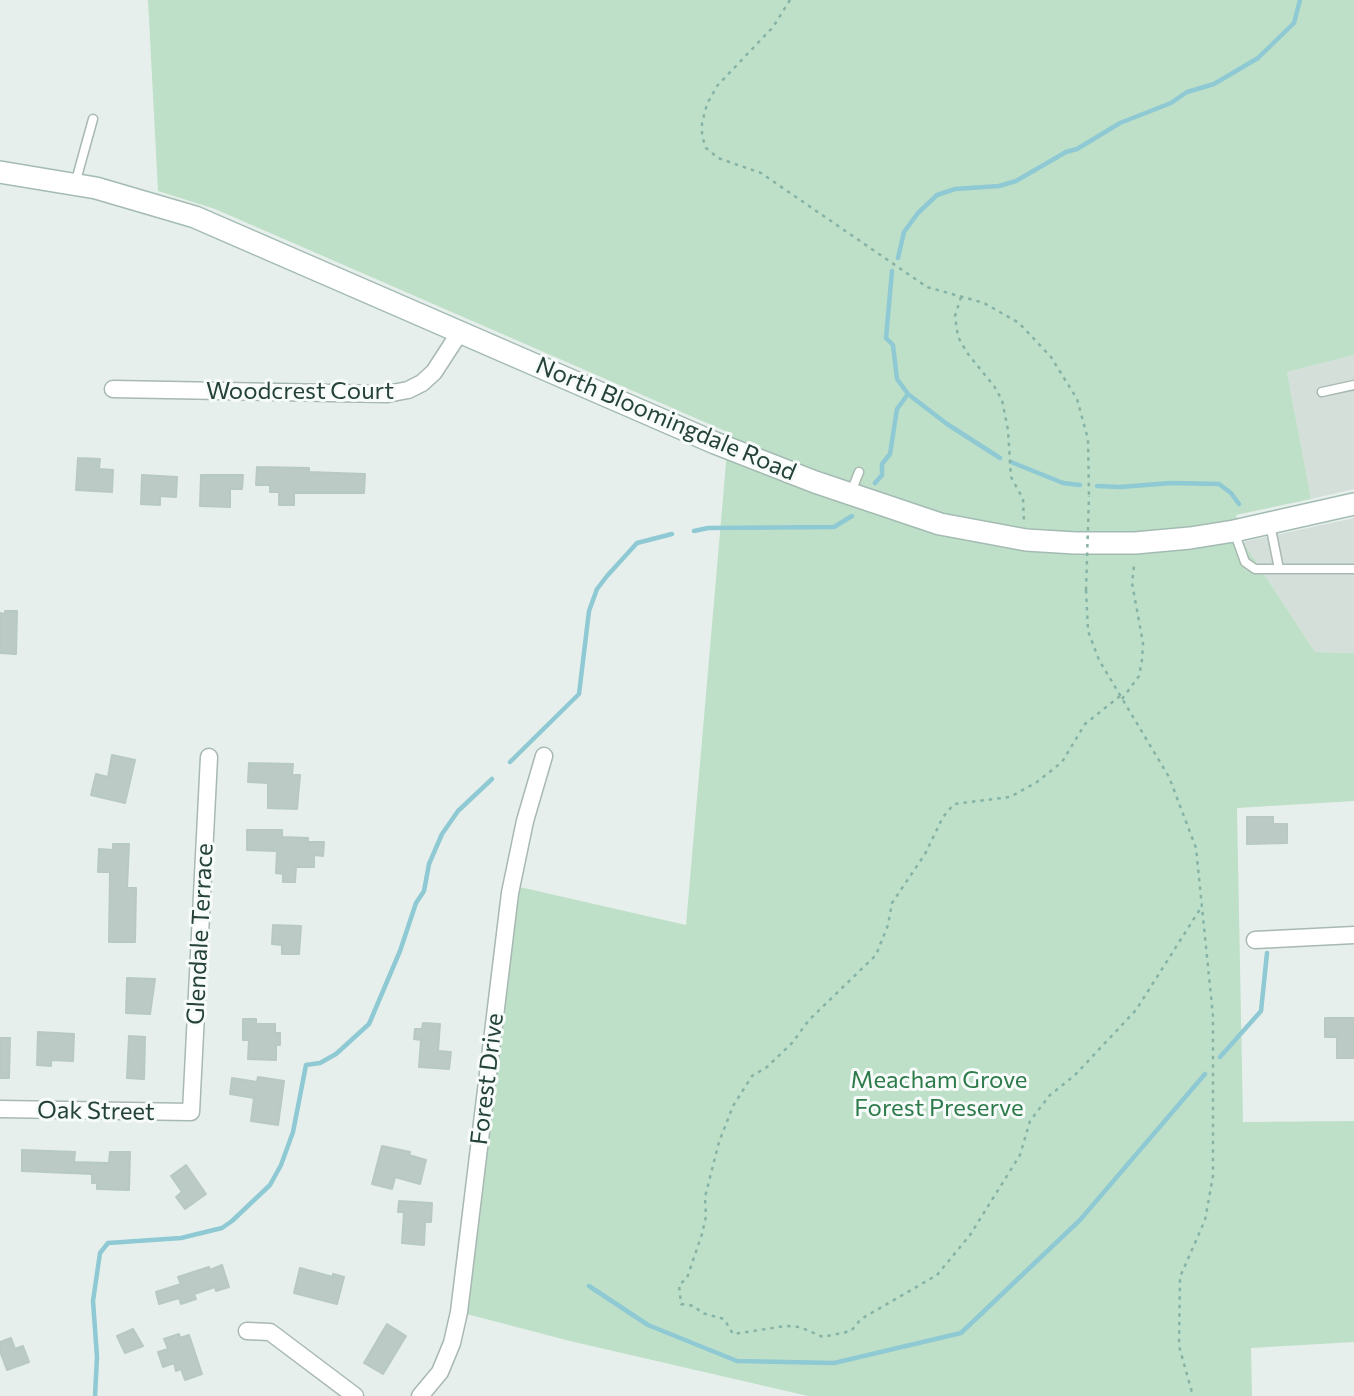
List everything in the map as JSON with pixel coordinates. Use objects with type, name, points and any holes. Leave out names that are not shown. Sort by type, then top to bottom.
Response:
[{"type":"main road","name":"North Bloomingdale Road","points":[[0,172],[126,195],[195,217],[715,443],[850,495],[940,524],[1026,540],[1135,543],[1234,531],[1354,504]]},
{"type":"street","name":"Woodcrest Court","points":[[113,389],[387,394],[408,390],[434,372],[460,332]]},
{"type":"street","name":"Forest Drive","points":[[420,1396],[440,1371],[452,1343],[459,1312],[510,893],[525,821],[544,755]]},
{"type":"street","name":"Glendale Terrace","points":[[191,1112],[209,757]]},
{"type":"street","points":[[1255,940],[1354,936]]},
{"type":"street","name":"Oak Street","points":[[0,1109],[191,1112]]},
{"type":"street","points":[[247,1331],[270,1332],[355,1396]]},
{"type":"lane","points":[[75,184],[93,119]]},
{"type":"lane","points":[[1322,392],[1354,385]]},
{"type":"lane","points":[[850,495],[859,472]]},
{"type":"lane","points":[[1269,523],[1279,569]]},
{"type":"lane","points":[[1234,531],[1244,562],[1255,569],[1354,569]]},
{"type":"path","points":[[790,0],[773,27],[717,86],[707,104],[702,122],[706,148],[718,158],[761,173],[928,287],[984,303],[1019,323],[1051,357],[1077,399],[1088,439],[1088,631],[1099,660],[1169,776],[1196,848],[1213,1017],[1213,1176],[1205,1220],[1180,1277],[1179,1346],[1193,1396]]},
{"type":"path","points":[[961,296],[955,316],[958,337],[1002,400],[1009,430],[1011,477],[1023,499],[1024,523]]},
{"type":"path","points":[[1133,566],[1132,583],[1143,643],[1139,676],[1121,697],[1085,724],[1062,762],[1037,782],[1010,797],[954,804],[943,817],[925,854],[892,903],[888,925],[876,955],[809,1020],[792,1043],[752,1076],[733,1106],[719,1142],[705,1197],[706,1216],[702,1234],[687,1278],[679,1284],[681,1304],[694,1306],[702,1313],[724,1319],[733,1334],[786,1326],[800,1327],[823,1337],[852,1331],[861,1319],[937,1275],[970,1235],[1020,1155],[1030,1121],[1050,1095],[1075,1075],[1136,1010],[1202,906]]},
{"type":"shaded area","points":[[1354,355],[1354,489],[1311,499],[1287,372]]},
{"type":"shaded area","points":[[1354,518],[1354,653],[1315,652],[1243,542]]},
{"type":"green space","name":"Meacham Grove Forest Preserve","points":[[148,0],[1354,0],[1354,355],[1287,372],[1311,499],[1236,515],[1243,542],[1315,652],[1354,653],[1354,801],[1237,808],[1243,1122],[1354,1121],[1354,1342],[1251,1348],[1252,1396],[808,1396],[570,1341],[459,1312],[511,885],[686,925],[726,463],[732,434],[215,209],[158,191]]},
{"type":"building","points":[[78,458],[100,459],[99,469],[113,470],[112,492],[76,490]]},
{"type":"building","points":[[257,467],[309,468],[309,472],[365,474],[364,493],[294,493],[294,505],[279,505],[279,492],[270,492],[270,485],[256,485]]},
{"type":"building","points":[[142,475],[177,477],[176,497],[160,496],[160,505],[141,504]]},
{"type":"building","points":[[201,475],[243,475],[242,489],[230,489],[230,507],[200,506]]},
{"type":"building","points":[[5,611],[17,611],[16,654],[0,653],[0,613],[5,614]]},
{"type":"building","points":[[112,755],[135,760],[125,803],[91,795],[96,774],[108,777]]},
{"type":"building","points":[[249,763],[293,764],[292,775],[300,775],[297,809],[268,808],[268,783],[248,782]]},
{"type":"building","points":[[1247,817],[1273,817],[1273,824],[1287,824],[1287,843],[1247,844]]},
{"type":"building","points":[[247,830],[282,830],[282,837],[324,842],[323,856],[314,855],[314,867],[296,867],[295,882],[283,882],[283,874],[276,873],[277,851],[247,850]]},
{"type":"building","points":[[113,844],[129,844],[127,888],[136,888],[135,942],[109,942],[110,872],[98,872],[99,849],[113,850]]},
{"type":"building","points":[[273,925],[301,926],[299,954],[282,954],[282,945],[272,944]]},
{"type":"building","points":[[127,978],[155,979],[150,1014],[126,1013]]},
{"type":"building","points":[[1325,1018],[1354,1018],[1354,1058],[1337,1058],[1337,1037],[1325,1037]]},
{"type":"building","points":[[243,1019],[256,1019],[256,1024],[275,1024],[275,1033],[280,1033],[280,1045],[276,1045],[276,1060],[248,1059],[249,1040],[243,1040]]},
{"type":"building","points":[[423,1023],[440,1024],[438,1051],[451,1052],[449,1069],[419,1067],[421,1040],[414,1039],[415,1029],[422,1029]]},
{"type":"building","points":[[38,1032],[74,1034],[73,1061],[51,1060],[51,1066],[37,1065]]},
{"type":"building","points":[[129,1036],[145,1037],[144,1079],[127,1078]]},
{"type":"building","points":[[0,1038],[10,1038],[9,1078],[0,1078]]},
{"type":"building","points":[[258,1077],[284,1081],[278,1125],[251,1121],[254,1098],[230,1094],[232,1078],[257,1082]]},
{"type":"building","points":[[382,1146],[410,1152],[409,1155],[426,1160],[420,1184],[395,1177],[392,1189],[372,1184]]},
{"type":"building","points":[[22,1150],[75,1152],[74,1162],[109,1163],[110,1152],[130,1152],[129,1190],[97,1189],[97,1183],[92,1183],[92,1174],[22,1171]]},
{"type":"building","points":[[186,1165],[206,1194],[185,1209],[176,1197],[182,1192],[171,1176]]},
{"type":"building","points":[[399,1201],[432,1203],[431,1222],[425,1222],[424,1245],[402,1243],[404,1212],[398,1212]]},
{"type":"building","points":[[222,1265],[229,1287],[216,1291],[215,1287],[194,1294],[196,1299],[181,1304],[179,1298],[159,1304],[156,1292],[181,1284],[178,1277]]},
{"type":"building","points":[[300,1268],[333,1277],[333,1274],[344,1277],[337,1304],[294,1293]]},
{"type":"building","points":[[387,1324],[406,1336],[383,1374],[364,1363]]},
{"type":"building","points":[[133,1329],[143,1346],[125,1353],[117,1336]]},
{"type":"building","points":[[179,1334],[180,1338],[189,1335],[202,1374],[185,1380],[181,1369],[176,1371],[174,1363],[163,1367],[158,1352],[168,1349],[164,1339]]},
{"type":"building","points":[[11,1338],[15,1349],[23,1346],[29,1362],[7,1370],[0,1351],[0,1342]]},
{"type":"waterway","points":[[898,258],[904,232],[918,213],[937,195],[955,189],[999,186],[1016,181],[1120,123],[1171,103],[1187,92],[1214,84],[1258,58],[1294,23],[1300,0]]},
{"type":"waterway","points":[[892,271],[886,338],[893,345],[897,379],[908,394],[947,424],[1000,458]]},
{"type":"waterway","points":[[875,483],[882,475],[882,464],[890,454],[897,409],[908,394]]},
{"type":"waterway","points":[[1011,462],[1063,483],[1080,485]]},
{"type":"waterway","points":[[1097,486],[1219,484],[1231,493],[1239,504]]},
{"type":"waterway","points":[[694,531],[708,528],[834,527],[852,516]]},
{"type":"waterway","points":[[510,762],[579,694],[589,611],[597,589],[637,543],[672,534]]},
{"type":"waterway","points":[[95,1396],[97,1357],[93,1301],[100,1253],[108,1243],[181,1238],[222,1228],[270,1185],[281,1165],[293,1132],[306,1065],[320,1063],[336,1054],[369,1024],[400,951],[416,903],[424,891],[429,864],[442,834],[458,811],[492,779]]},
{"type":"waterway","points":[[1220,1057],[1261,1011],[1267,953]]},
{"type":"waterway","points":[[589,1286],[648,1325],[737,1361],[834,1363],[961,1333],[1080,1220],[1205,1074]]}]
